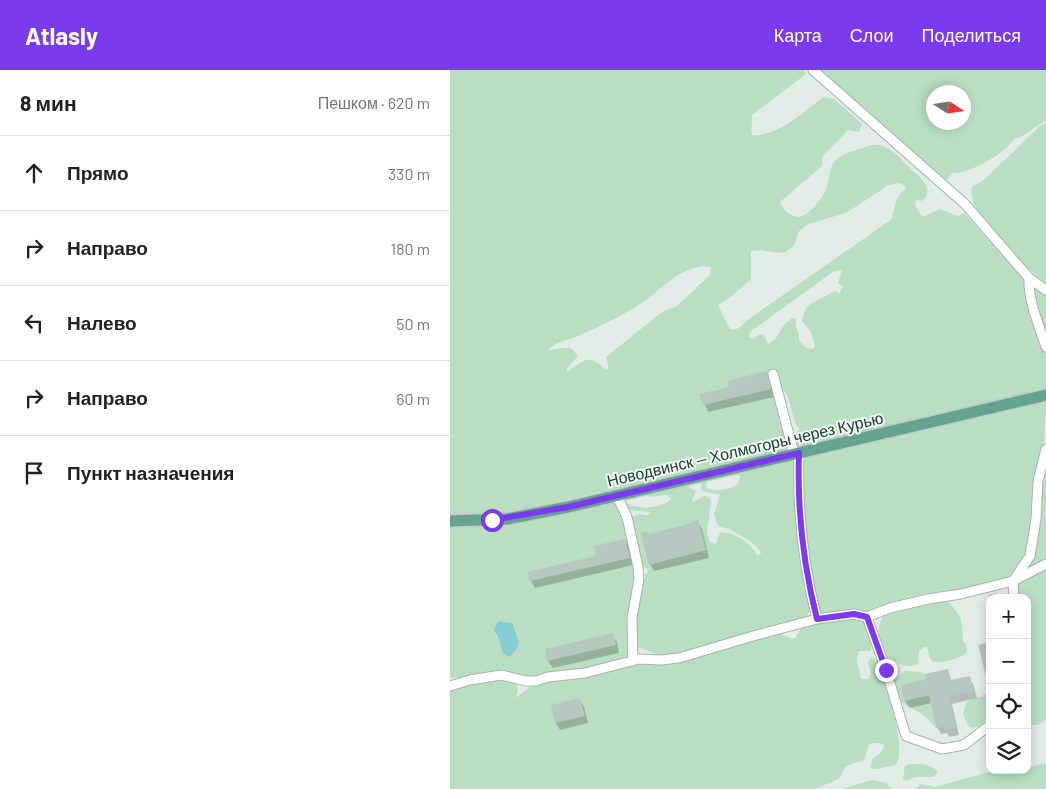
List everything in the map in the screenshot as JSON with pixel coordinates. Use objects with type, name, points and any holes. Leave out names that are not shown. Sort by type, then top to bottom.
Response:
[{"type":"main road","name":"Новодвинск — Холмогоры через Курью","points":[[450,522],[507,519],[617,496],[1046,396]]},
{"type":"lane","points":[[813,70],[965,204],[1029,278],[1046,290]]},
{"type":"lane","points":[[1029,278],[1028,288],[1046,348]]},
{"type":"lane","points":[[773,374],[796,454],[799,511],[808,582],[817,619]]},
{"type":"lane","points":[[1014,594],[1012,581],[1030,556],[1036,519],[1038,482],[1046,449]]},
{"type":"lane","points":[[617,496],[627,517],[638,567],[639,579],[632,618],[633,661]]},
{"type":"lane","points":[[450,686],[470,680],[501,675],[526,681],[584,673],[633,661],[679,658],[817,619],[854,614],[867,617],[897,606],[928,598],[961,594],[1012,581],[1046,564]]},
{"type":"lane","points":[[867,617],[886,670],[906,736],[942,749],[964,745],[986,728]]},
{"type":"green space","points":[[450,70],[804,70],[806,74],[752,115],[752,135],[761,135],[780,128],[823,97],[834,99],[862,124],[859,132],[848,130],[822,157],[822,166],[780,202],[787,212],[799,217],[808,213],[816,205],[827,187],[833,163],[841,156],[871,145],[882,146],[897,155],[925,183],[927,190],[926,198],[921,201],[916,200],[915,205],[922,217],[940,209],[958,216],[964,213],[1023,278],[1046,353],[1046,392],[798,449],[794,446],[796,432],[800,430],[784,391],[777,394],[788,446],[782,452],[523,510],[481,517],[450,517]],"holes":[[[899,183],[904,185],[906,189],[898,198],[892,219],[746,321],[739,328],[730,329],[718,305],[732,296],[751,279],[751,251],[785,252],[794,246],[799,231],[808,224],[846,213],[889,185]],[[711,267],[710,275],[677,306],[662,312],[606,357],[609,369],[606,370],[595,361],[586,360],[567,372],[567,368],[578,356],[575,352],[568,348],[547,350],[622,315],[676,276],[692,268]],[[843,270],[838,283],[843,286],[839,294],[836,291],[832,292],[813,302],[806,309],[802,321],[811,332],[815,346],[813,349],[806,348],[799,340],[796,318],[792,318],[783,326],[775,340],[768,344],[764,335],[760,334],[753,339],[749,337],[750,332],[834,271]]]},
{"type":"green space","points":[[819,70],[1046,70],[1046,120],[1021,137],[1014,139],[1004,150],[986,162],[960,173],[953,173],[946,180]]},
{"type":"green space","points":[[1046,123],[1046,284],[1013,255],[987,221],[979,214],[974,205],[971,191],[972,187],[984,180],[1041,125]]},
{"type":"green space","points":[[1033,284],[1046,295],[1046,343],[1030,286]]},
{"type":"green space","points":[[1046,402],[1044,445],[1028,554],[1011,579],[868,613],[823,614],[819,610],[814,594],[801,497],[804,460],[807,457]]},
{"type":"green space","points":[[796,461],[811,608],[806,618],[678,654],[658,655],[636,646],[634,627],[636,607],[648,570],[639,561],[631,517],[640,514],[648,515],[650,512],[627,510],[624,502],[641,507],[661,505],[671,499],[670,497],[666,495],[650,497],[646,494],[684,485],[696,491],[693,502],[704,496],[709,497],[711,501],[707,533],[710,542],[716,544],[720,533],[730,534],[747,542],[759,556],[761,553],[757,547],[747,539],[717,524],[714,514],[720,495],[701,491],[702,482],[707,481],[706,488],[709,489],[728,489],[739,483],[740,476],[735,474]]},
{"type":"green space","points":[[1046,462],[1046,563],[1020,573],[1030,561],[1039,491]]},
{"type":"green space","points":[[617,501],[625,518],[636,568],[629,657],[626,661],[537,678],[450,678],[450,527],[492,526],[513,523]],"holes":[[[503,621],[510,622],[518,640],[517,647],[510,656],[503,654],[496,635]]]},
{"type":"green space","points":[[1046,566],[1046,720],[1037,725],[1031,725],[1031,594],[1015,594],[1014,582]]},
{"type":"green space","points":[[939,601],[950,603],[961,618],[963,641],[967,645],[967,652],[952,660],[937,662],[930,659],[927,647],[924,647],[919,651],[918,664],[913,666],[901,664],[885,656],[879,635],[880,622],[883,616],[896,608]]},
{"type":"green space","points":[[852,616],[865,623],[873,642],[870,651],[860,651],[858,653],[857,660],[861,679],[869,679],[871,674],[868,662],[871,658],[877,660],[890,695],[899,744],[899,757],[894,766],[870,768],[872,760],[884,748],[884,745],[874,743],[869,746],[864,760],[845,767],[839,779],[815,789],[450,789],[450,688],[501,677],[516,682],[518,691],[516,698],[533,684],[633,663],[680,659],[683,662],[777,633],[793,639],[804,627]]},
{"type":"green space","points":[[904,671],[925,674],[926,679],[901,686],[904,701],[932,695],[933,699],[930,700],[936,728],[925,716],[901,702],[898,697],[894,681]]},
{"type":"green space","points":[[986,694],[986,718],[978,726],[969,727],[963,714],[967,701]]},
{"type":"green space","points":[[1046,763],[1046,789],[916,789],[921,784],[935,787],[986,773],[1031,774],[1031,767]]},
{"type":"green space","points":[[909,764],[925,764],[937,770],[937,773],[934,777],[916,777],[906,781],[903,779],[905,766]]},
{"type":"green space","points":[[872,780],[886,783],[891,789],[842,789]]},
{"type":"water","points":[[501,621],[512,623],[519,642],[518,647],[510,657],[503,654],[499,639],[494,630],[496,624]]},
{"type":"building","points":[[767,371],[771,389],[703,405],[699,394],[729,387],[727,381]]},
{"type":"building","points":[[698,520],[706,550],[649,565],[641,533],[647,532],[649,534]]},
{"type":"building","points":[[625,539],[630,558],[530,581],[528,572],[596,556],[594,546]]},
{"type":"building","points":[[613,633],[616,645],[547,661],[545,649]]},
{"type":"building","points":[[986,643],[986,676],[978,645]]},
{"type":"building","points":[[948,669],[951,680],[970,676],[973,691],[949,697],[956,727],[944,730],[943,726],[936,728],[929,695],[904,701],[901,685],[926,679],[925,674]]},
{"type":"building","points":[[580,698],[585,716],[555,723],[551,705]]},
{"type":"route","points":[[492,520],[507,519],[568,507],[799,453],[799,511],[803,549],[808,582],[817,619],[854,614],[867,617],[886,670]]}]
